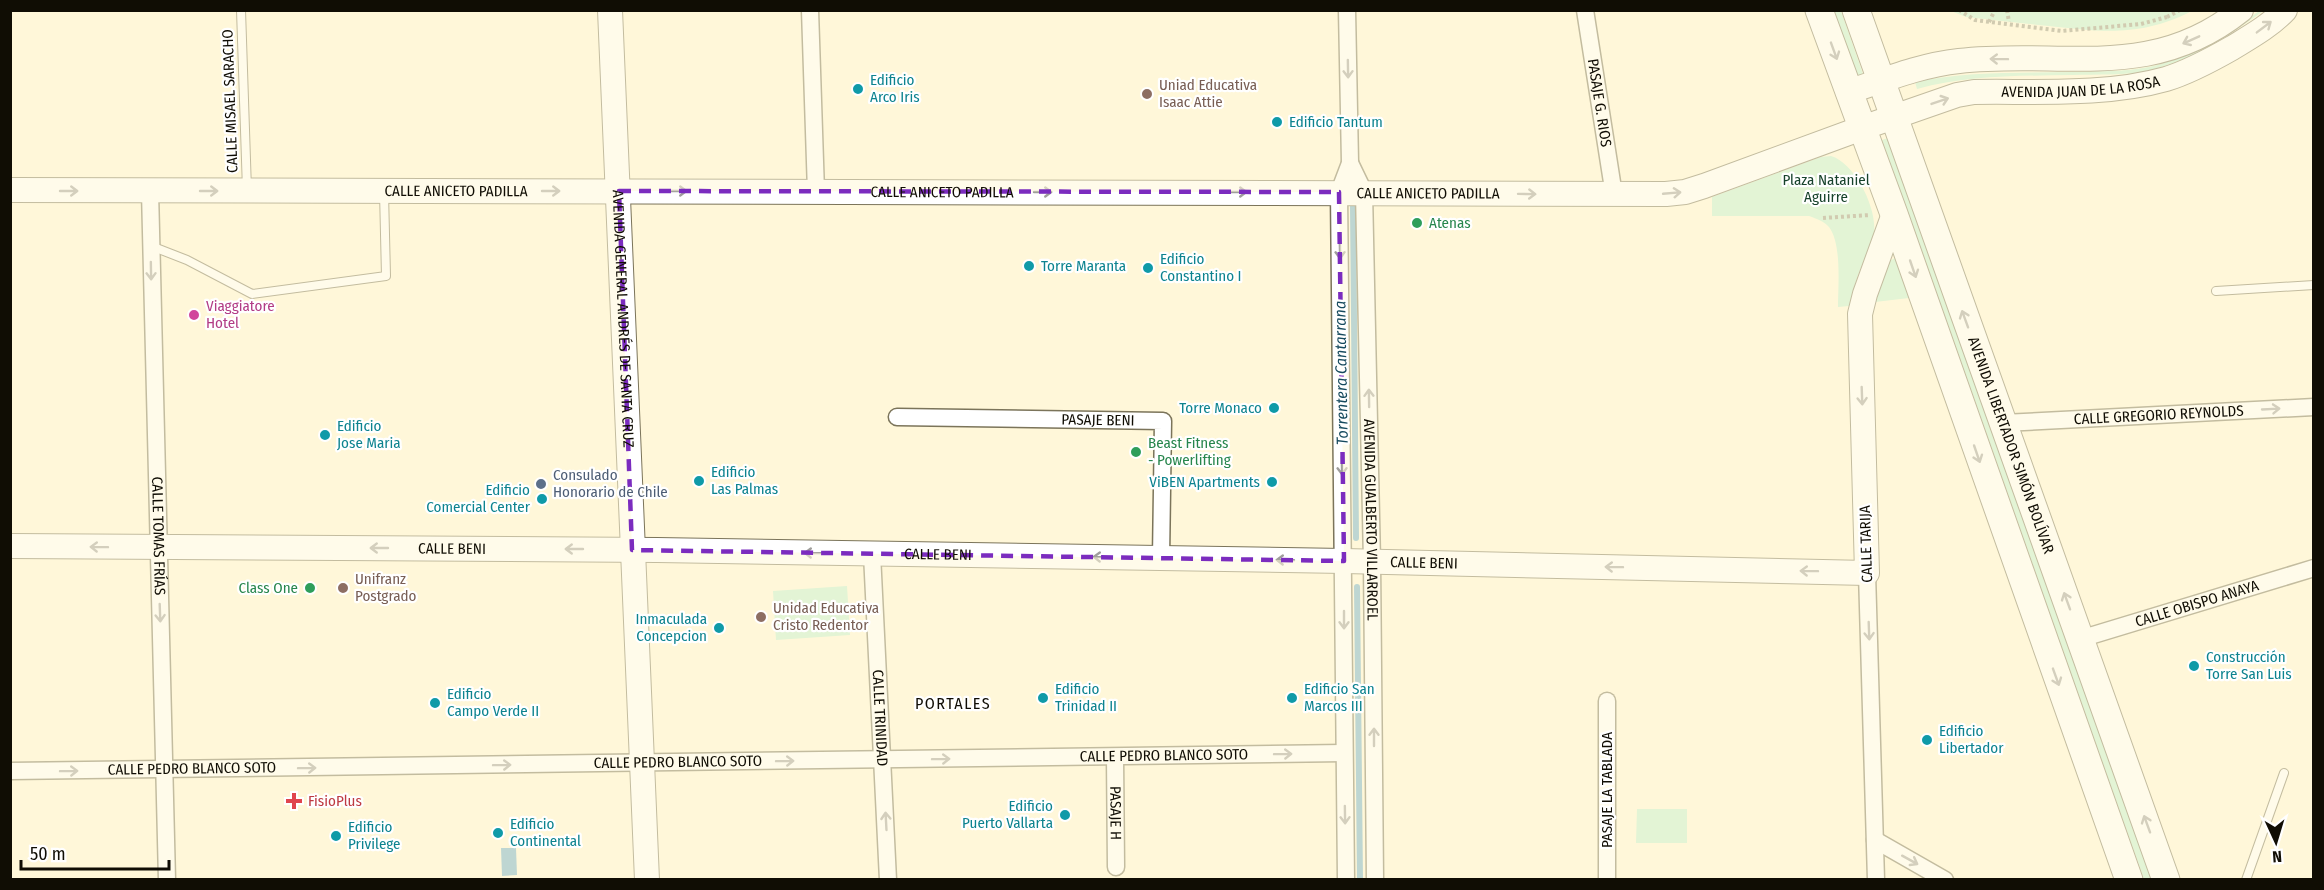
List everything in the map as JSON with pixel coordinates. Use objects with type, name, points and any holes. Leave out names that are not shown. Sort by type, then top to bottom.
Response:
[{"type":"main road","name":"AVENIDA GENERAL ANDRÉS DE SANTA CRUZ","points":[[610,10],[647,879]]},
{"type":"main road","points":[[1819,10],[1862,128],[1882,215],[2129,879]]},
{"type":"main road","name":"AVENIDA LIBERTADOR SIMÓN BOLÍVAR","points":[[1856,10],[2166,879]]},
{"type":"main road","name":"AVENIDA JUAN DE LA ROSA","points":[[1848,92],[1916,69],[1958,61],[2087,60],[2137,57],[2166,51],[2196,39],[2228,21],[2241,10]]},
{"type":"main road","name":"AVENIDA JUAN DE LA ROSA","points":[[1862,128],[1957,95],[1974,92],[2100,90],[2167,79],[2211,60],[2242,42],[2284,10]]},
{"type":"main road","name":"CALLE ANICETO PADILLA","points":[[10,190],[1364,192],[1614,195],[1685,192],[1862,128]]},
{"type":"main road","name":"CALLE TARIJA","points":[[1867,573],[1860,314],[1882,215]]},
{"type":"main road","name":"CALLE BENI","points":[[10,546],[632,550],[1344,561],[1867,573]]},
{"type":"street","points":[[810,10],[816,192]]},
{"type":"street","name":"AVENIDA GUALBERTO VILLARROEL","points":[[1346,879],[1339,192],[1350,163],[1347,10]]},
{"type":"street","name":"PASAJE G. RIOS","points":[[1585,10],[1614,195]]},
{"type":"street","name":"AVENIDA GUALBERTO VILLARROEL","points":[[1350,163],[1364,192],[1376,879]]},
{"type":"street","name":"CALLE TOMAS FRÍAS","points":[[150,191],[167,879]]},
{"type":"street","name":"CALLE GREGORIO REYNOLDS","points":[[2003,423],[2313,407]]},
{"type":"street","name":"PASAJE BENI","points":[[897,417],[1163,421],[1161,558]]},
{"type":"street","name":"CALLE TRINIDAD","points":[[872,554],[888,879]]},
{"type":"street","name":"CALLE OBISPO ANAYA","points":[[2080,639],[2313,568]]},
{"type":"street","name":"CALLE TARIJA","points":[[1867,573],[1876,879]]},
{"type":"street","name":"PASAJE LA TABLADA","points":[[1607,701],[1607,879]]},
{"type":"street","name":"CALLE PEDRO BLANCO SOTO","points":[[10,771],[1344,753]]},
{"type":"street","name":"PASAJE H","points":[[1115,757],[1116,867]]},
{"type":"street","points":[[1875,840],[1946,879]]},
{"type":"lane","name":"CALLE MISAEL SARACHO","points":[[241,10],[247,191]]},
{"type":"lane","points":[[150,246],[187,260],[252,294],[386,276],[384,192]]},
{"type":"lane","points":[[2216,291],[2313,285]]},
{"type":"lane","points":[[2246,879],[2284,773]]},
{"type":"path","points":[[1959,10],[1975,20],[2062,30],[2141,24],[2180,10]]},
{"type":"path","points":[[1989,22],[1995,10]]},
{"type":"path","points":[[2007,10],[2009,22]]},
{"type":"path","points":[[1823,218],[1882,215]]},
{"type":"highlighted area","points":[[619,191],[1339,192],[1344,561],[632,550]]},
{"type":"green space","points":[[1833,11],[1841,11],[1863,74],[1856,76]]},
{"type":"green space","points":[[1951,11],[2192,11],[2139,29],[2105,31],[1966,17]]},
{"type":"green space","points":[[2259,11],[2263,11],[2195,54],[2166,66],[2141,72],[2014,76],[1955,81],[1917,89],[1915,82],[1975,74],[2112,71],[2149,67],[2179,58],[2207,45]]},
{"type":"green space","points":[[1888,138],[2152,879],[2144,879],[1882,140]]},
{"type":"green space","name":"Plaza Nataniel Aguirre","points":[[1831,156],[1840,160],[1856,177],[1868,199],[1874,222],[1873,238],[1849,306],[1838,307],[1838,254],[1833,234],[1825,223],[1809,216],[1712,216],[1712,197],[1821,157]]},
{"type":"green space","points":[[1895,258],[1909,298],[1875,302],[1888,262]]},
{"type":"green space","points":[[847,586],[850,635],[776,640],[773,591]]},
{"type":"green space","points":[[1637,809],[1687,809],[1687,843],[1636,843]]},
{"type":"water","points":[[501,848],[516,848],[517,875],[502,876]]},
{"type":"waterway","name":"Torrentera Cantarrana","points":[[1353,207],[1356,538]]},
{"type":"waterway","name":"Torrentera Cantarrana","points":[[1357,587],[1360,880]]},
{"type":"place","name":"Edificio Arco Iris","points":[[858,89]]},
{"type":"place","name":"Uniad Educativa Isaac Attie","points":[[1147,94]]},
{"type":"place","name":"Edificio Tantum","points":[[1277,122]]},
{"type":"place","name":"Atenas","points":[[1417,223]]},
{"type":"place","name":"Torre Maranta","points":[[1029,266]]},
{"type":"place","name":"Edificio Constantino I","points":[[1148,268]]},
{"type":"place","name":"Viaggiatore Hotel","points":[[194,315]]},
{"type":"place","name":"Torre Monaco","points":[[1274,408]]},
{"type":"place","name":"Edificio Jose Maria","points":[[325,435]]},
{"type":"place","name":"Beast Fitness - Powerlifting","points":[[1136,452]]},
{"type":"place","name":"Edificio Las Palmas","points":[[699,481]]},
{"type":"place","name":"ViBEN Apartments","points":[[1272,482]]},
{"type":"place","name":"Consulado Honorario de Chile","points":[[541,484]]},
{"type":"place","name":"Edificio Comercial Center","points":[[542,499]]},
{"type":"place","name":"Class One","points":[[310,588]]},
{"type":"place","name":"Unifranz Postgrado","points":[[343,588]]},
{"type":"place","name":"Unidad Educativa Cristo Redentor","points":[[761,617]]},
{"type":"place","name":"Inmaculada Concepcion","points":[[719,628]]},
{"type":"place","name":"Construcción Torre San Luis","points":[[2194,666]]},
{"type":"place","name":"Edificio Trinidad II","points":[[1043,698]]},
{"type":"place","name":"Edificio San Marcos III","points":[[1292,698]]},
{"type":"place","name":"Edificio Campo Verde II","points":[[435,703]]},
{"type":"place","name":"Edificio Libertador","points":[[1927,740]]},
{"type":"place","name":"FisioPlus","points":[[294,801]]},
{"type":"place","name":"Edificio Puerto Vallarta","points":[[1065,815]]},
{"type":"place","name":"Edificio Continental","points":[[498,833]]},
{"type":"place","name":"Edificio Privilege","points":[[336,836]]},
{"type":"district","name":"PORTALES","points":[[953,703]]}]
